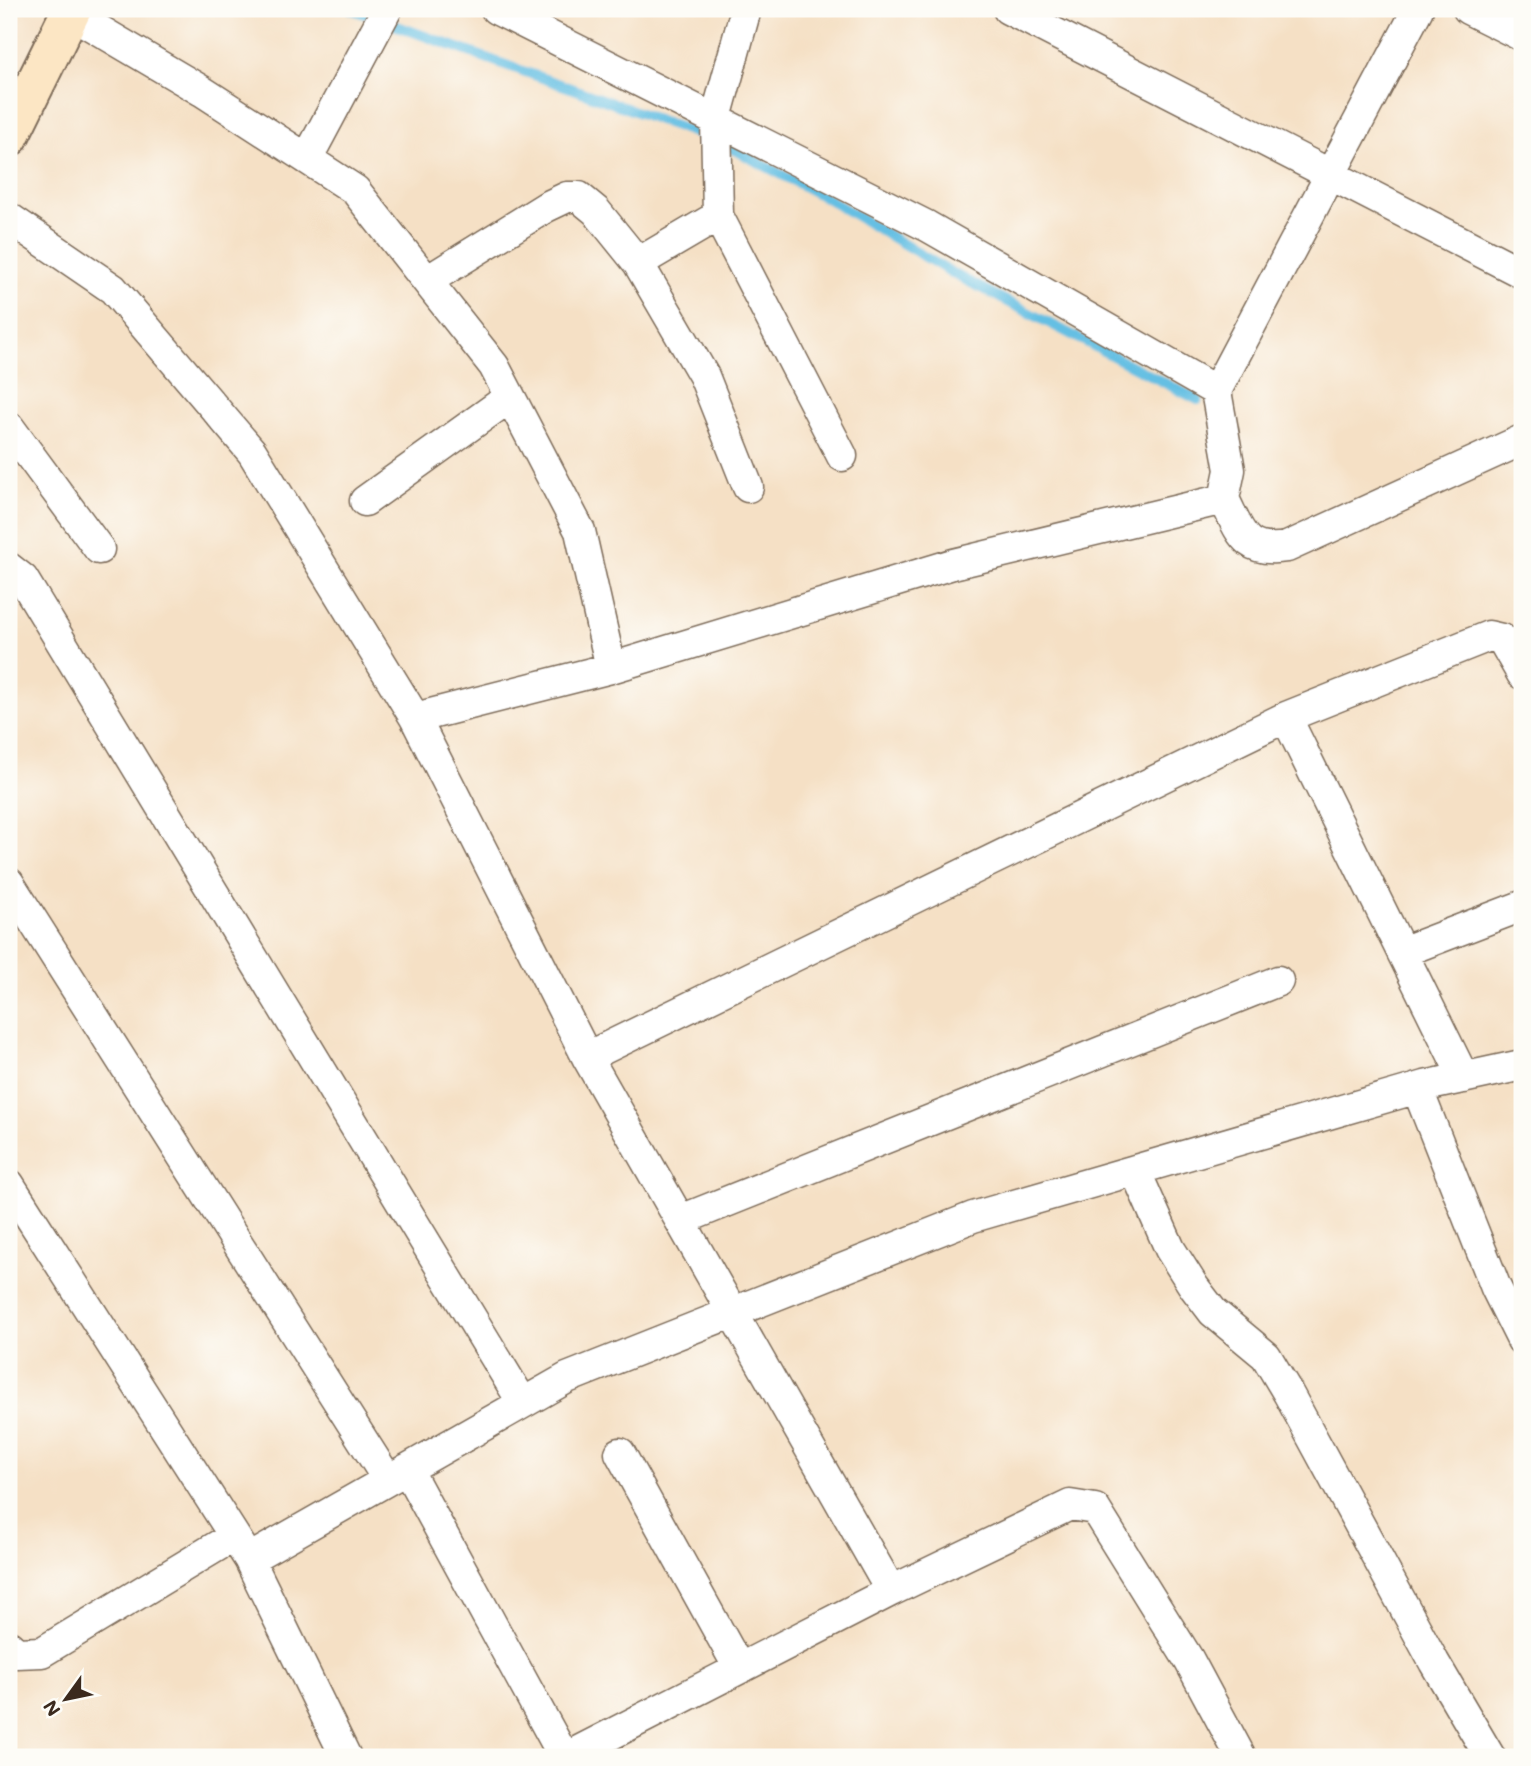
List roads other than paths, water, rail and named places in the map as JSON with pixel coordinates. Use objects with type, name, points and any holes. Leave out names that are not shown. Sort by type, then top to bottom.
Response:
[{"type":"main road","points":[[9,137],[71,11]]},
{"type":"street","points":[[496,9],[927,226],[1216,391]]},
{"type":"street","points":[[746,9],[716,118],[718,216],[842,456]]},
{"type":"street","points":[[1008,9],[1332,173],[1522,273]]},
{"type":"street","points":[[1418,9],[1216,391],[1230,470],[1224,499],[1242,536],[1251,544],[1266,550],[1287,547],[1522,440]]},
{"type":"street","points":[[1468,9],[1522,36]]},
{"type":"street","points":[[71,11],[202,90],[355,190],[494,366],[580,531],[611,668]]},
{"type":"street","points":[[307,159],[380,20]]},
{"type":"street","points":[[427,281],[546,207],[567,197],[579,197],[596,211],[638,263],[704,376],[748,487]]},
{"type":"street","points":[[638,263],[718,216]]},
{"type":"street","points":[[9,219],[113,289],[252,452],[415,718],[587,1057],[891,1591]]},
{"type":"street","points":[[365,501],[510,397]]},
{"type":"street","points":[[9,427],[99,549]]},
{"type":"street","points":[[415,718],[611,668],[953,564],[1224,499]]},
{"type":"street","points":[[9,568],[23,579],[523,1403]]},
{"type":"street","points":[[587,1057],[1286,717],[1489,636],[1502,639],[1522,674]]},
{"type":"street","points":[[1286,717],[1464,1077]]},
{"type":"street","points":[[9,883],[397,1474],[566,1757],[891,1591],[1070,1505],[1095,1509],[1189,1660],[1241,1757]]},
{"type":"street","points":[[1402,952],[1522,906]]},
{"type":"street","points":[[681,1220],[1278,981]]},
{"type":"street","points":[[9,1646],[16,1653],[42,1652],[241,1547],[397,1474],[567,1378],[732,1310],[973,1217],[1417,1088],[1522,1065]]},
{"type":"street","points":[[1417,1088],[1496,1288],[1522,1340]]},
{"type":"street","points":[[1135,1170],[1170,1249],[1194,1287],[1213,1312],[1266,1356],[1434,1662],[1490,1757]]},
{"type":"street","points":[[9,1184],[241,1547],[346,1757]]},
{"type":"street","points":[[621,1453],[739,1668]]},
{"type":"waterway","points":[[351,9],[697,134]]},
{"type":"waterway","points":[[731,148],[828,199],[952,273],[1198,400]]}]
